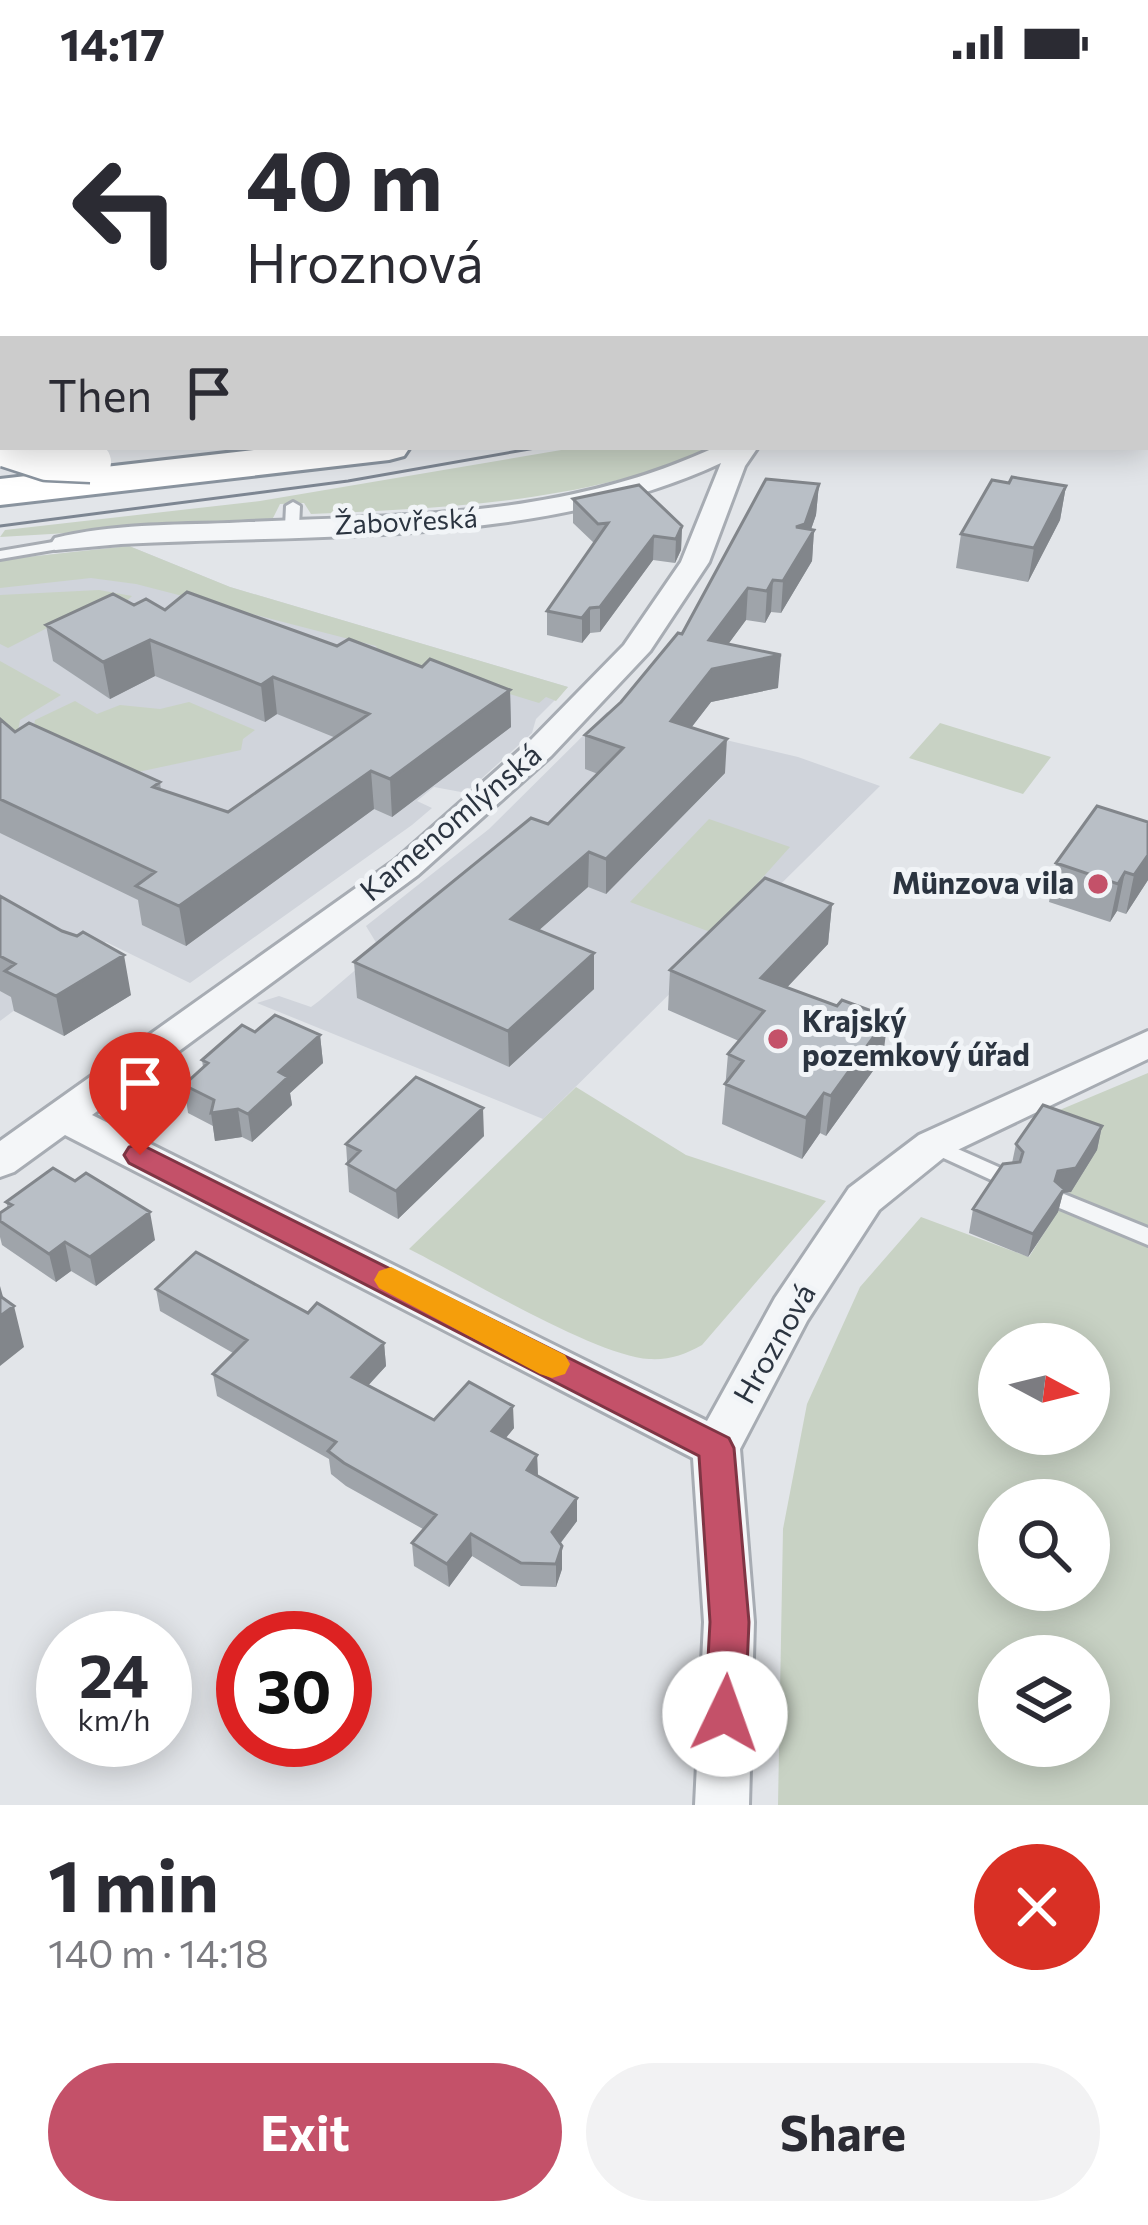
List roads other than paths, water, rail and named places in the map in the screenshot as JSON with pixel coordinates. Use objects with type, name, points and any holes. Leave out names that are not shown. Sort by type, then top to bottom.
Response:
[{"type":"highway","points":[[19,450],[46,460],[147,450]]},
{"type":"highway","points":[[0,492],[363,450]]},
{"type":"highway","points":[[0,475],[76,454]]},
{"type":"street","name":"Žabovřeská","points":[[65,544],[293,517],[485,518],[590,502],[669,478],[733,450]]},
{"type":"street","name":"Kamenomlýnská","points":[[65,1119],[406,868],[539,749],[635,651],[694,562],[739,450]]},
{"type":"street","name":"Hroznová","points":[[716,1448],[791,1310],[864,1199],[933,1145],[1148,1044]]},
{"type":"street","points":[[0,1162],[65,1119],[376,1272],[716,1448],[729,1622],[722,1805]]},
{"type":"lane","points":[[0,555],[65,544]]},
{"type":"lane","points":[[933,1145],[1005,1178]]},
{"type":"lane","points":[[1064,1202],[1148,1237]]},
{"type":"tram line","points":[[0,526],[348,481],[524,450]]},
{"type":"place","name":"Münzova vila","points":[[1098,884]]},
{"type":"place","name":"Krajský pozemkový úřad","points":[[778,1039]]}]
